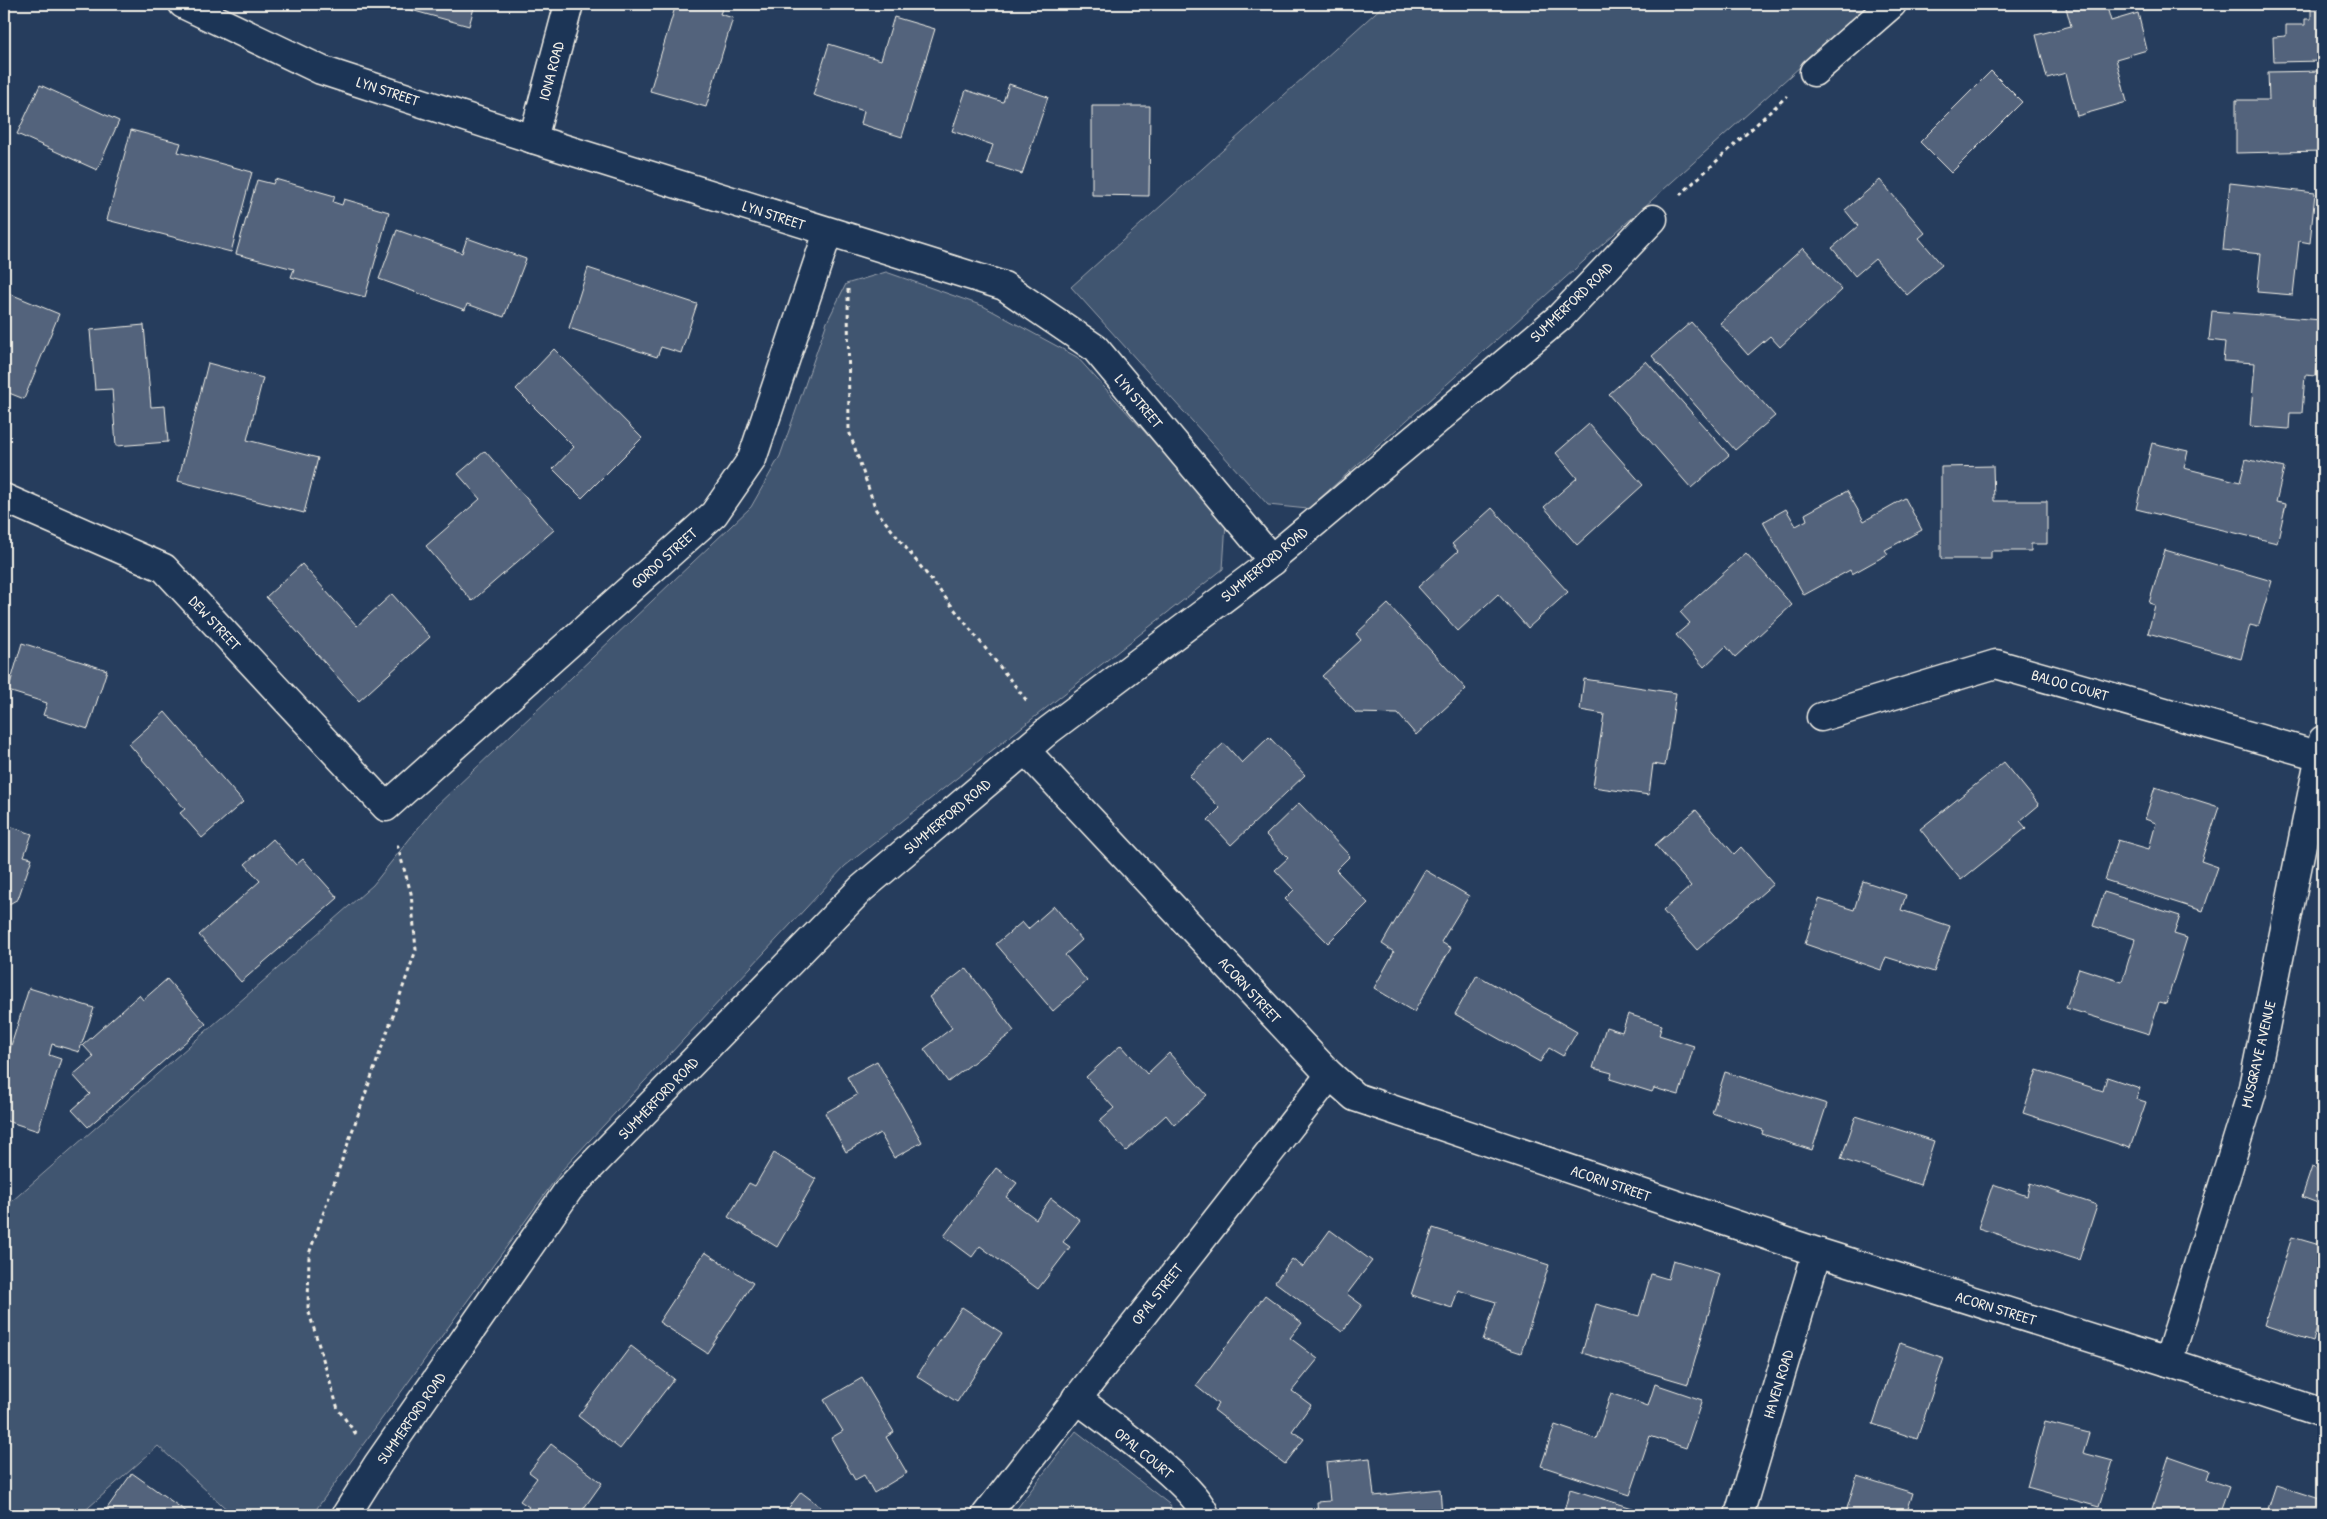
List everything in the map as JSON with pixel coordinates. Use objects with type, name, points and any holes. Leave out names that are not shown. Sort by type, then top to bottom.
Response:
[{"type":"street","name":"LYN STREET","points":[[183,4],[321,70],[533,139],[1004,286],[1095,348],[1274,561]]},
{"type":"street","name":"IONA ROAD","points":[[533,139],[569,4]]},
{"type":"street","points":[[1814,72],[1892,4]]},
{"type":"street","name":"SUMMERFORD ROAD","points":[[346,1515],[378,1464],[569,1189],[861,889],[1049,730],[1274,561],[1276,555],[1560,317],[1653,219]]},
{"type":"street","name":"GORDO STREET","points":[[386,807],[714,514],[752,459],[838,235]]},
{"type":"street","name":"DEW STREET","points":[[4,498],[164,568],[386,807]]},
{"type":"street","name":"BALOO COURT","points":[[1821,717],[1996,664],[2322,748]]},
{"type":"street","name":"MUSGRAVE AVENUE","points":[[2168,1362],[2252,1092],[2322,748]]},
{"type":"street","name":"ACORN STREET","points":[[1025,750],[1330,1075],[1355,1097],[1817,1252],[2168,1362],[2323,1413]]},
{"type":"street","name":"OPAL STREET","points":[[986,1515],[1330,1075]]},
{"type":"street","name":"HAVEN ROAD","points":[[1739,1515],[1817,1252]]},
{"type":"street","name":"OPAL COURT","points":[[1076,1398],[1185,1485],[1203,1509],[1205,1515]]},
{"type":"path","points":[[1653,219],[1814,72]]},
{"type":"path","points":[[838,235],[849,431],[876,510],[1049,730]]},
{"type":"path","points":[[378,1464],[338,1409],[308,1309],[309,1254],[416,950],[412,893],[386,807]]},
{"type":"shaded area","points":[[1385,4],[1870,4],[1308,509],[1268,505],[1071,287]]},
{"type":"shaded area","points":[[886,272],[983,306],[1077,357],[1226,522],[1223,569],[845,866],[563,1169],[312,1515],[233,1515],[158,1446],[80,1515],[4,1515],[4,1208],[373,885],[434,808],[751,507],[780,456],[827,322],[846,284]]},
{"type":"shaded area","points":[[1076,1431],[1169,1504],[1176,1515],[1012,1515]]},
{"type":"building","points":[[389,4],[475,4],[469,26]]},
{"type":"building","points":[[676,4],[724,4],[720,14],[733,18],[706,107],[650,91]]},
{"type":"building","points":[[2065,4],[2106,4],[2111,21],[2138,13],[2147,50],[2116,59],[2127,102],[2077,116],[2066,73],[2047,78],[2036,35],[2071,26]]},
{"type":"building","points":[[2311,4],[2323,4],[2323,61],[2274,62],[2273,37],[2286,36],[2286,25],[2305,25],[2305,19],[2311,19]]},
{"type":"building","points":[[894,17],[935,29],[902,137],[861,124],[864,111],[813,95],[829,44],[881,60]]},
{"type":"building","points":[[1991,71],[2022,102],[1951,173],[1920,142]]},
{"type":"building","points":[[2323,71],[2323,151],[2236,153],[2236,100],[2269,100],[2268,72]]},
{"type":"building","points":[[1009,84],[1048,97],[1022,174],[987,163],[993,145],[952,131],[966,90],[1003,102]]},
{"type":"building","points":[[40,85],[119,121],[97,170],[17,134]]},
{"type":"building","points":[[1092,106],[1150,106],[1149,196],[1092,195]]},
{"type":"building","points":[[131,130],[181,143],[178,152],[252,172],[231,252],[107,220]]},
{"type":"building","points":[[275,179],[335,196],[333,202],[342,205],[344,199],[389,212],[365,297],[291,277],[294,269],[236,254],[257,180],[273,184]]},
{"type":"building","points":[[1880,180],[1925,233],[1919,238],[1942,265],[1907,295],[1875,259],[1855,276],[1832,248],[1858,226],[1845,210]]},
{"type":"building","points":[[2230,183],[2315,193],[2310,243],[2299,241],[2293,295],[2257,292],[2261,254],[2223,250]]},
{"type":"building","points":[[397,230],[462,253],[467,238],[526,259],[504,317],[467,304],[465,310],[379,279]]},
{"type":"building","points":[[1803,248],[1842,290],[1780,347],[1770,336],[1748,355],[1720,323]]},
{"type":"building","points":[[588,268],[697,304],[681,353],[661,347],[657,357],[569,328]]},
{"type":"building","points":[[8,293],[59,314],[24,399],[4,391],[4,303]]},
{"type":"building","points":[[2212,311],[2321,320],[2316,376],[2305,375],[2302,413],[2290,413],[2289,429],[2250,426],[2255,363],[2223,361],[2225,342],[2209,340]]},
{"type":"building","points":[[1691,322],[1775,416],[1735,450],[1652,356]]},
{"type":"building","points":[[144,325],[151,407],[165,406],[168,442],[116,446],[112,389],[95,390],[90,330]]},
{"type":"building","points":[[554,349],[642,438],[582,498],[553,469],[574,447],[516,389]]},
{"type":"building","points":[[1646,361],[1729,455],[1691,488],[1609,394]]},
{"type":"building","points":[[208,363],[263,378],[247,440],[318,458],[304,513],[178,481]]},
{"type":"building","points":[[1589,424],[1643,485],[1577,545],[1544,507],[1577,478],[1556,453]]},
{"type":"building","points":[[2152,443],[2188,451],[2184,468],[2240,482],[2246,459],[2284,468],[2276,502],[2286,504],[2277,543],[2136,509]]},
{"type":"building","points":[[485,451],[554,530],[472,601],[426,546],[480,499],[458,474]]},
{"type":"building","points":[[1993,466],[1994,501],[2047,501],[2047,544],[2031,544],[2031,551],[1991,551],[1991,559],[1941,559],[1941,467]]},
{"type":"building","points":[[1847,491],[1864,521],[1905,498],[1922,530],[1885,550],[1888,554],[1852,574],[1850,570],[1804,595],[1763,522],[1786,509],[1796,526],[1807,520],[1805,514]]},
{"type":"building","points":[[1492,508],[1568,592],[1528,628],[1498,594],[1458,631],[1418,587],[1458,551],[1452,544]]},
{"type":"building","points":[[2165,550],[2272,581],[2258,627],[2250,625],[2241,659],[2148,633],[2155,605],[2149,603]]},
{"type":"building","points":[[1746,553],[1792,605],[1735,657],[1726,646],[1704,667],[1676,635],[1690,623],[1680,612]]},
{"type":"building","points":[[302,564],[357,626],[392,594],[430,637],[359,701],[266,597]]},
{"type":"building","points":[[1388,604],[1466,689],[1416,735],[1398,714],[1356,713],[1322,676],[1361,640],[1356,634]]},
{"type":"building","points":[[22,643],[107,670],[88,729],[43,715],[47,703],[8,691]]},
{"type":"building","points":[[1584,679],[1676,693],[1665,766],[1653,764],[1649,795],[1593,787],[1604,714],[1580,710]]},
{"type":"building","points":[[165,712],[243,802],[202,838],[180,813],[185,809],[129,744]]},
{"type":"building","points":[[1269,737],[1305,775],[1231,845],[1208,820],[1220,808],[1189,776],[1224,743],[1242,763]]},
{"type":"building","points":[[2004,762],[2039,805],[2020,821],[2026,828],[1961,880],[1920,829]]},
{"type":"building","points":[[2155,787],[2219,807],[2201,861],[2218,867],[2203,911],[2105,880],[2118,840],[2149,849],[2156,823],[2145,819]]},
{"type":"building","points":[[1299,803],[1350,856],[1336,870],[1368,903],[1328,943],[1285,899],[1294,890],[1275,870],[1288,858],[1266,835]]},
{"type":"building","points":[[1696,810],[1734,854],[1741,847],[1773,884],[1697,950],[1663,911],[1691,886],[1655,845]]},
{"type":"building","points":[[4,824],[32,834],[24,856],[32,858],[18,899],[4,907]]},
{"type":"building","points":[[273,839],[296,865],[303,859],[338,898],[241,982],[199,935],[260,881],[245,864]]},
{"type":"building","points":[[1425,870],[1469,896],[1441,942],[1451,948],[1414,1012],[1374,988],[1394,952],[1382,944]]},
{"type":"building","points":[[1863,881],[1906,895],[1901,910],[1950,926],[1934,972],[1886,957],[1881,970],[1805,944],[1819,899],[1854,910]]},
{"type":"building","points":[[2104,892],[2180,916],[2174,934],[2187,938],[2166,1004],[2159,1002],[2149,1034],[2066,1008],[2079,968],[2122,982],[2135,939],[2093,926]]},
{"type":"building","points":[[1054,906],[1082,940],[1065,955],[1087,981],[1053,1011],[996,944],[1022,922],[1028,929]]},
{"type":"building","points":[[966,968],[1014,1031],[948,1082],[924,1049],[952,1028],[929,997]]},
{"type":"building","points":[[1477,975],[1577,1032],[1563,1056],[1549,1048],[1540,1062],[1455,1014]]},
{"type":"building","points":[[167,979],[206,1024],[88,1127],[72,1110],[90,1094],[73,1075],[94,1057],[83,1045],[139,995],[143,1000]]},
{"type":"building","points":[[29,988],[94,1008],[79,1052],[52,1044],[49,1055],[61,1059],[38,1131],[4,1120],[4,1068]]},
{"type":"building","points":[[1628,1014],[1662,1025],[1659,1035],[1694,1046],[1679,1095],[1654,1088],[1652,1092],[1610,1079],[1612,1073],[1593,1068],[1606,1027],[1622,1032]]},
{"type":"building","points":[[1121,1045],[1147,1074],[1169,1053],[1207,1095],[1174,1125],[1166,1115],[1126,1151],[1099,1121],[1114,1108],[1086,1077]]},
{"type":"building","points":[[877,1061],[922,1142],[894,1158],[880,1133],[846,1152],[825,1113],[857,1095],[847,1077]]},
{"type":"building","points":[[2037,1070],[2103,1091],[2107,1077],[2140,1088],[2136,1099],[2146,1102],[2130,1148],[2023,1113]]},
{"type":"building","points":[[1725,1072],[1827,1104],[1812,1150],[1762,1134],[1763,1130],[1712,1113]]},
{"type":"building","points":[[1856,1116],[1934,1141],[1920,1185],[1841,1159]]},
{"type":"building","points":[[774,1153],[816,1179],[777,1247],[728,1217],[749,1183],[755,1186]]},
{"type":"building","points":[[2312,1167],[2323,1172],[2323,1205],[2302,1197]]},
{"type":"building","points":[[996,1168],[1017,1183],[1006,1197],[1036,1219],[1051,1198],[1080,1220],[1063,1242],[1070,1247],[1038,1289],[980,1246],[972,1257],[944,1236]]},
{"type":"building","points":[[2030,1183],[2097,1205],[2079,1260],[1978,1228],[1993,1184],[2027,1196]]},
{"type":"building","points":[[1433,1228],[1549,1265],[1521,1353],[1483,1340],[1496,1302],[1458,1290],[1452,1308],[1411,1295]]},
{"type":"building","points":[[1330,1230],[1372,1261],[1347,1294],[1362,1305],[1342,1332],[1275,1282],[1292,1259],[1303,1267]]},
{"type":"building","points":[[2292,1237],[2323,1246],[2323,1310],[2313,1341],[2264,1325]]},
{"type":"building","points":[[705,1252],[753,1283],[707,1353],[659,1322]]},
{"type":"building","points":[[1673,1260],[1720,1274],[1688,1384],[1582,1353],[1596,1304],[1639,1316],[1651,1274],[1668,1279]]},
{"type":"building","points":[[1265,1295],[1302,1323],[1290,1338],[1318,1359],[1292,1391],[1311,1405],[1292,1431],[1304,1439],[1285,1464],[1214,1410],[1218,1404],[1196,1386]]},
{"type":"building","points":[[962,1307],[1002,1333],[957,1402],[917,1376]]},
{"type":"building","points":[[1900,1343],[1944,1358],[1917,1439],[1873,1424]]},
{"type":"building","points":[[631,1346],[674,1379],[620,1449],[578,1416]]},
{"type":"building","points":[[862,1378],[894,1432],[886,1437],[907,1473],[874,1493],[864,1475],[855,1480],[831,1438],[843,1431],[824,1400]]},
{"type":"building","points":[[1655,1384],[1702,1400],[1686,1448],[1650,1436],[1630,1495],[1541,1466],[1555,1425],[1596,1439],[1611,1393],[1648,1406]]},
{"type":"building","points":[[2045,1422],[2089,1433],[2083,1453],[2113,1461],[2099,1507],[2027,1487]]},
{"type":"building","points":[[551,1444],[602,1483],[579,1515],[522,1515],[529,1507],[520,1501],[537,1478],[529,1472]]},
{"type":"building","points":[[2169,1456],[2209,1470],[2206,1479],[2229,1487],[2219,1515],[2150,1515]]},
{"type":"building","points":[[1370,1458],[1374,1496],[1440,1489],[1442,1515],[1318,1515],[1317,1502],[1330,1501],[1326,1463]]},
{"type":"building","points":[[132,1473],[191,1515],[103,1514]]},
{"type":"building","points":[[1857,1476],[1913,1493],[1906,1515],[1845,1515]]},
{"type":"building","points":[[2276,1485],[2323,1500],[2323,1515],[2266,1515]]},
{"type":"building","points":[[1570,1489],[1636,1509],[1634,1515],[1563,1515]]},
{"type":"building","points":[[801,1492],[831,1515],[783,1515]]}]
